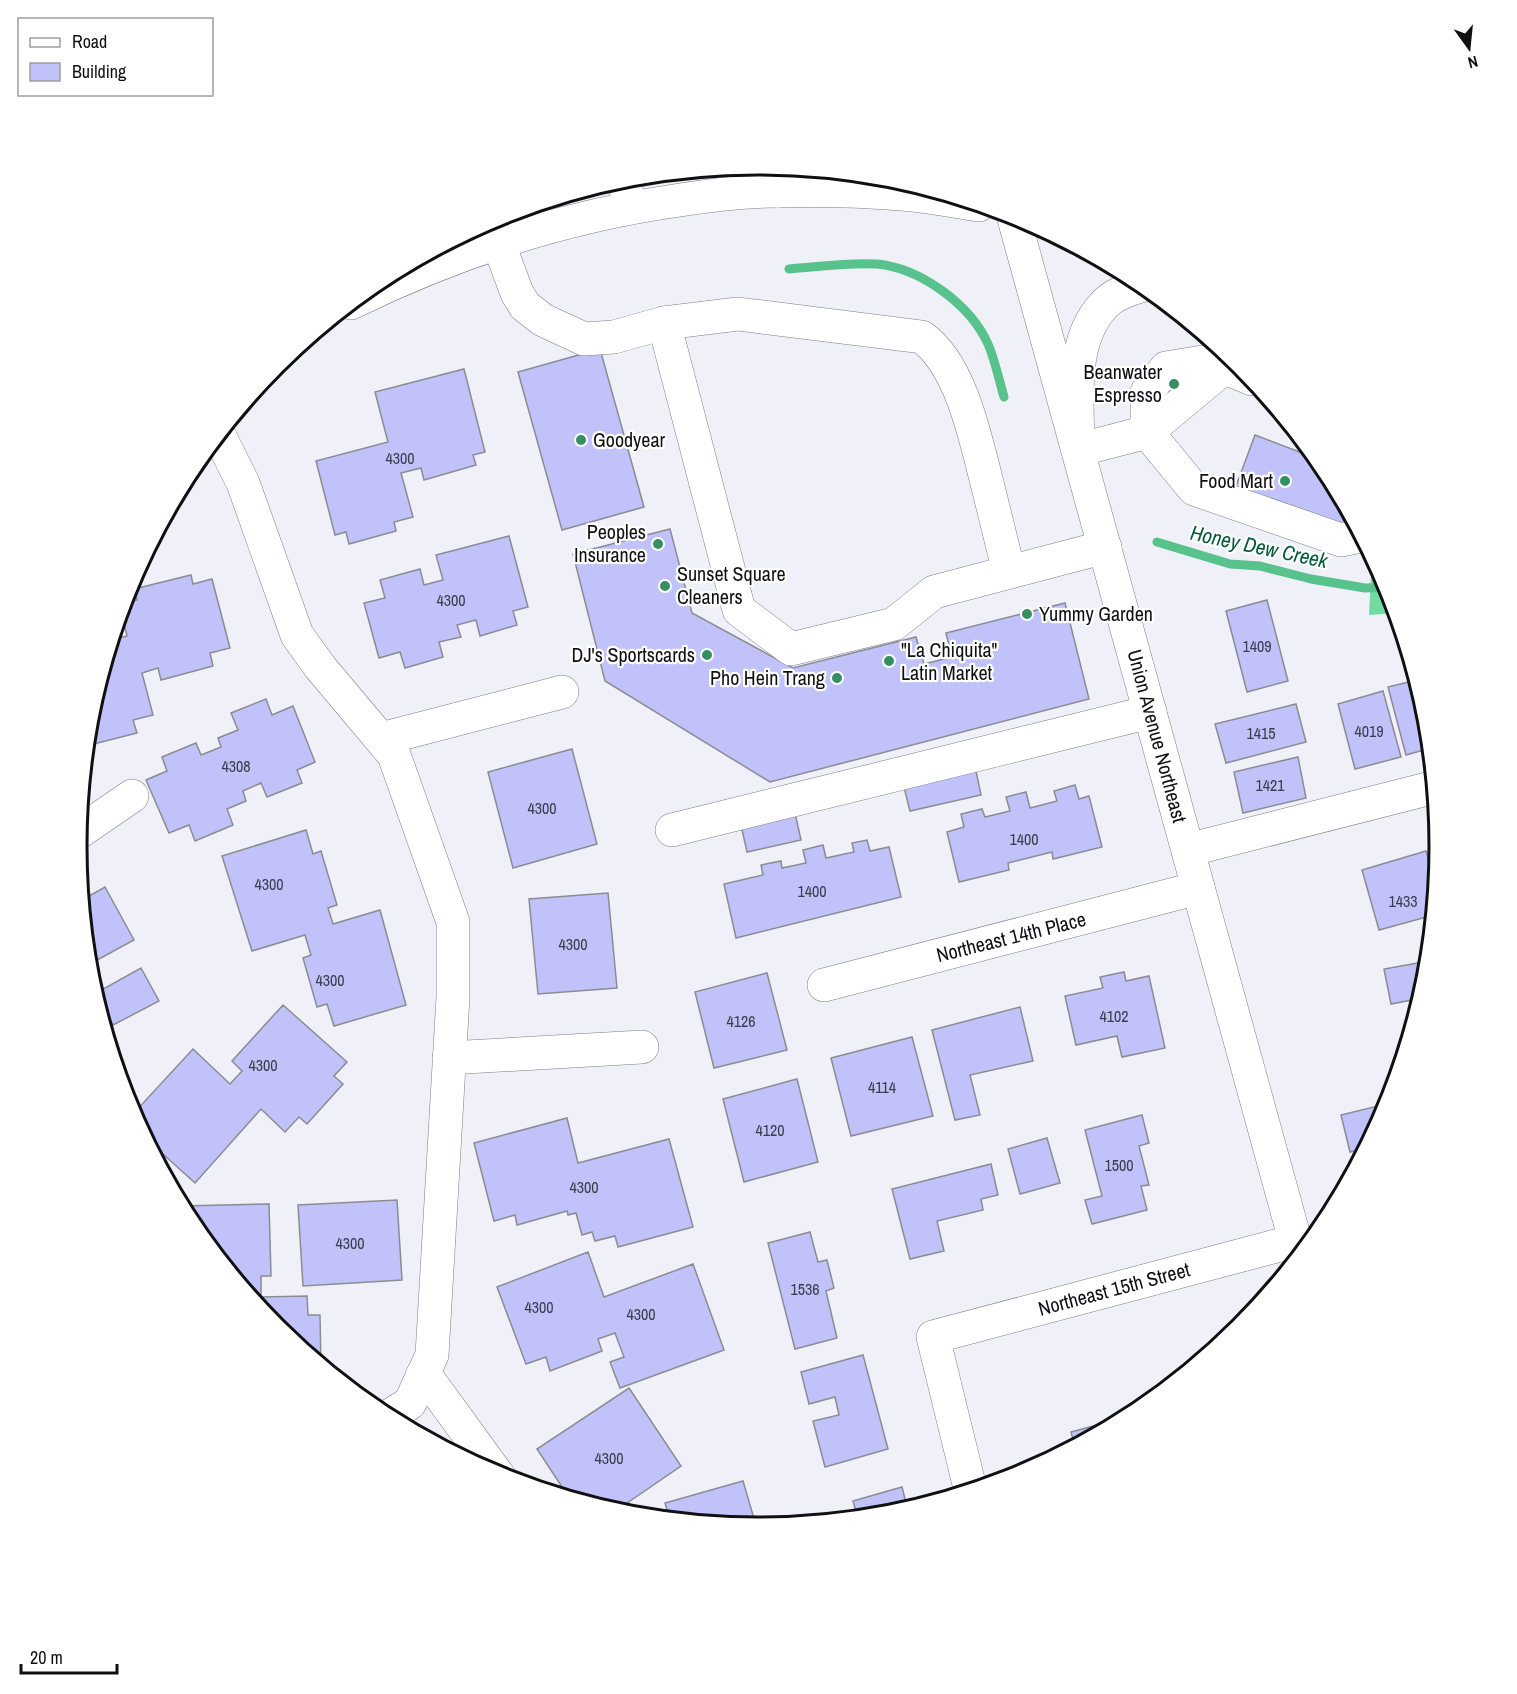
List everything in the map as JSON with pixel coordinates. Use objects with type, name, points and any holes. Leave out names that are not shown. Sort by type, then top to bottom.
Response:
[{"type":"street","points":[[422,266],[457,248],[498,242],[543,228],[627,193],[709,196],[778,179],[934,199]]},
{"type":"street","name":"Union Avenue Northeast","points":[[1017,228],[1297,1248]]},
{"type":"street","points":[[498,242],[516,293],[525,306],[543,320],[584,339],[614,337],[664,323],[738,314],[922,337],[933,345],[948,366],[972,424],[1009,572]]},
{"type":"street","points":[[1131,289],[1123,291],[1104,304],[1087,331],[1080,365],[1078,450],[1147,432]]},
{"type":"street","points":[[664,323],[739,610],[791,650],[894,624],[934,592],[1105,547]]},
{"type":"street","points":[[1230,370],[1209,361],[1166,368],[1147,392],[1147,432],[1194,489],[1341,540],[1354,537]]},
{"type":"street","points":[[223,442],[243,483],[297,635],[320,667],[394,755],[453,922],[453,997],[432,1355],[410,1403],[396,1412]]},
{"type":"street","points":[[381,739],[562,692]]},
{"type":"street","points":[[672,830],[1150,712]]},
{"type":"street","points":[[1188,850],[1427,789]]},
{"type":"street","points":[[87,827],[132,796]]},
{"type":"street","name":"Northeast 14th Place","points":[[824,985],[1198,888]]},
{"type":"street","points":[[449,1058],[642,1047]]},
{"type":"street","name":"Northeast 15th Street","points":[[969,1484],[933,1337],[1296,1249]]},
{"type":"street","points":[[422,1376],[428,1379],[487,1460]]},
{"type":"green space","points":[[1371,574],[1379,590],[1388,614],[1369,615]]},
{"type":"building","name":"Goodyear","points":[[600,349],[644,507],[562,530],[518,372]]},
{"type":"building","points":[[464,369],[485,452],[473,455],[476,465],[424,480],[421,468],[401,473],[413,517],[394,522],[396,531],[349,544],[346,532],[335,535],[316,461],[388,442],[375,392]]},
{"type":"building","name":"Food Mart","points":[[1255,435],[1302,453],[1346,522],[1341,535],[1233,494]]},
{"type":"building","points":[[670,529],[692,613],[793,668],[916,637],[924,664],[952,657],[946,633],[1065,603],[1089,699],[770,782],[605,681],[573,554]]},
{"type":"building","points":[[509,536],[528,607],[513,611],[517,625],[480,636],[476,620],[457,625],[461,637],[439,642],[443,657],[405,668],[400,652],[379,658],[364,603],[385,598],[380,580],[420,569],[424,585],[443,580],[436,555]]},
{"type":"building","points":[[191,575],[193,584],[212,579],[230,648],[210,653],[213,666],[161,680],[158,668],[142,673],[153,715],[133,720],[137,733],[96,744],[110,673],[121,638],[127,636],[125,626],[134,601],[137,600],[139,588]]},
{"type":"building","points":[[1267,600],[1288,681],[1247,692],[1226,611]]},
{"type":"building","points":[[1409,682],[1423,750],[1406,755],[1388,687]]},
{"type":"building","points":[[1383,691],[1401,757],[1355,769],[1338,704]]},
{"type":"building","points":[[266,699],[272,715],[293,706],[315,762],[297,770],[302,783],[267,797],[261,783],[243,791],[246,801],[227,809],[233,825],[195,841],[189,825],[169,833],[146,780],[167,771],[162,757],[196,743],[201,755],[221,747],[218,738],[238,730],[231,713]]},
{"type":"building","points":[[1296,704],[1306,742],[1226,763],[1215,724]]},
{"type":"building","points":[[572,749],[597,844],[513,868],[488,772]]},
{"type":"building","points":[[1298,757],[1306,798],[1243,813],[1234,772]]},
{"type":"building","points":[[975,766],[981,795],[910,811],[903,783]]},
{"type":"building","points":[[1075,785],[1079,799],[1089,796],[1102,847],[1053,859],[1052,852],[1008,863],[1009,870],[959,882],[947,832],[964,827],[961,814],[982,809],[985,817],[1010,811],[1006,797],[1026,792],[1030,808],[1057,801],[1054,791]]},
{"type":"building","points":[[795,813],[801,840],[747,852],[741,825]]},
{"type":"building","points":[[306,830],[313,854],[321,851],[337,905],[328,908],[333,924],[380,910],[406,1005],[334,1026],[327,1004],[317,1007],[303,958],[311,955],[305,935],[252,951],[222,856]]},
{"type":"building","points":[[867,840],[870,851],[889,847],[901,897],[736,938],[724,884],[763,875],[761,865],[781,861],[782,868],[806,863],[803,850],[823,845],[826,858],[854,852],[852,843]]},
{"type":"building","points":[[1426,851],[1430,863],[1426,917],[1379,930],[1362,870]]},
{"type":"building","points":[[105,887],[134,940],[97,960],[93,935],[89,896]]},
{"type":"building","points":[[608,893],[617,988],[538,994],[529,899]]},
{"type":"building","points":[[1419,963],[1412,1000],[1391,1004],[1384,969]]},
{"type":"building","points":[[141,968],[159,1001],[113,1025],[103,989]]},
{"type":"building","points":[[1124,972],[1126,981],[1149,976],[1165,1048],[1122,1057],[1117,1036],[1076,1045],[1065,996],[1103,988],[1100,977]]},
{"type":"building","points":[[767,973],[787,1050],[714,1068],[695,992]]},
{"type":"building","points":[[283,1005],[347,1062],[334,1076],[343,1084],[307,1124],[299,1117],[285,1132],[261,1109],[195,1183],[160,1151],[139,1107],[193,1049],[230,1084],[242,1071],[232,1061]]},
{"type":"building","points":[[1020,1007],[1033,1061],[970,1075],[980,1115],[955,1120],[932,1030]]},
{"type":"building","points":[[912,1037],[933,1116],[851,1136],[831,1058]]},
{"type":"building","points":[[797,1079],[818,1162],[744,1182],[723,1099]]},
{"type":"building","points":[[1378,1106],[1358,1150],[1350,1152],[1341,1115]]},
{"type":"building","points":[[1142,1115],[1149,1143],[1139,1146],[1149,1185],[1141,1186],[1147,1210],[1092,1224],[1085,1200],[1102,1196],[1085,1130]]},
{"type":"building","points":[[567,1118],[578,1163],[669,1139],[693,1227],[618,1247],[615,1236],[595,1241],[592,1232],[582,1235],[576,1213],[568,1215],[567,1211],[517,1225],[515,1215],[494,1221],[474,1143]]},
{"type":"building","points":[[1047,1138],[1060,1183],[1020,1194],[1008,1149]]},
{"type":"building","points":[[991,1164],[998,1195],[981,1199],[983,1210],[937,1221],[944,1251],[910,1259],[892,1189]]},
{"type":"building","points":[[397,1200],[402,1280],[303,1286],[298,1205]]},
{"type":"building","points":[[269,1204],[271,1276],[261,1276],[261,1297],[307,1296],[308,1315],[320,1315],[321,1356],[284,1322],[254,1290],[226,1256],[191,1206]]},
{"type":"building","points":[[810,1232],[818,1262],[827,1260],[834,1288],[826,1291],[837,1338],[795,1349],[768,1243]]},
{"type":"building","points":[[588,1252],[604,1297],[693,1264],[724,1350],[620,1388],[610,1362],[624,1357],[615,1333],[598,1339],[602,1351],[550,1371],[546,1357],[526,1364],[497,1287]]},
{"type":"building","points":[[863,1355],[888,1449],[825,1467],[813,1421],[839,1415],[835,1397],[809,1404],[801,1372]]},
{"type":"building","points":[[629,1388],[681,1466],[624,1505],[564,1489],[537,1449]]},
{"type":"building","points":[[1103,1423],[1073,1440],[1071,1432]]},
{"type":"building","points":[[743,1481],[754,1518],[668,1512],[665,1503]]},
{"type":"building","points":[[902,1487],[906,1502],[856,1511],[853,1501]]},
{"type":"waterway","points":[[789,269],[844,264],[877,264],[910,273],[942,290],[969,315],[980,329],[995,363],[1004,397]]},
{"type":"waterway","name":"Honey Dew Creek","points":[[1157,542],[1230,564],[1260,566],[1311,579],[1365,588],[1378,587]]},
{"type":"place","name":"Beanwater Espresso","points":[[1174,384]]},
{"type":"place","name":"Goodyear","points":[[581,440]]},
{"type":"place","name":"Food Mart","points":[[1285,481]]},
{"type":"place","name":"Peoples Insurance","points":[[658,544]]},
{"type":"place","name":"Sunset Square Cleaners","points":[[665,586]]},
{"type":"place","name":"Yummy Garden","points":[[1027,614]]},
{"type":"place","name":"DJ's Sportscards","points":[[707,655]]},
{"type":"place","name":"\"La Chiquita\" Latin Market","points":[[889,661]]},
{"type":"place","name":"Pho Hein Trang","points":[[837,678]]}]
